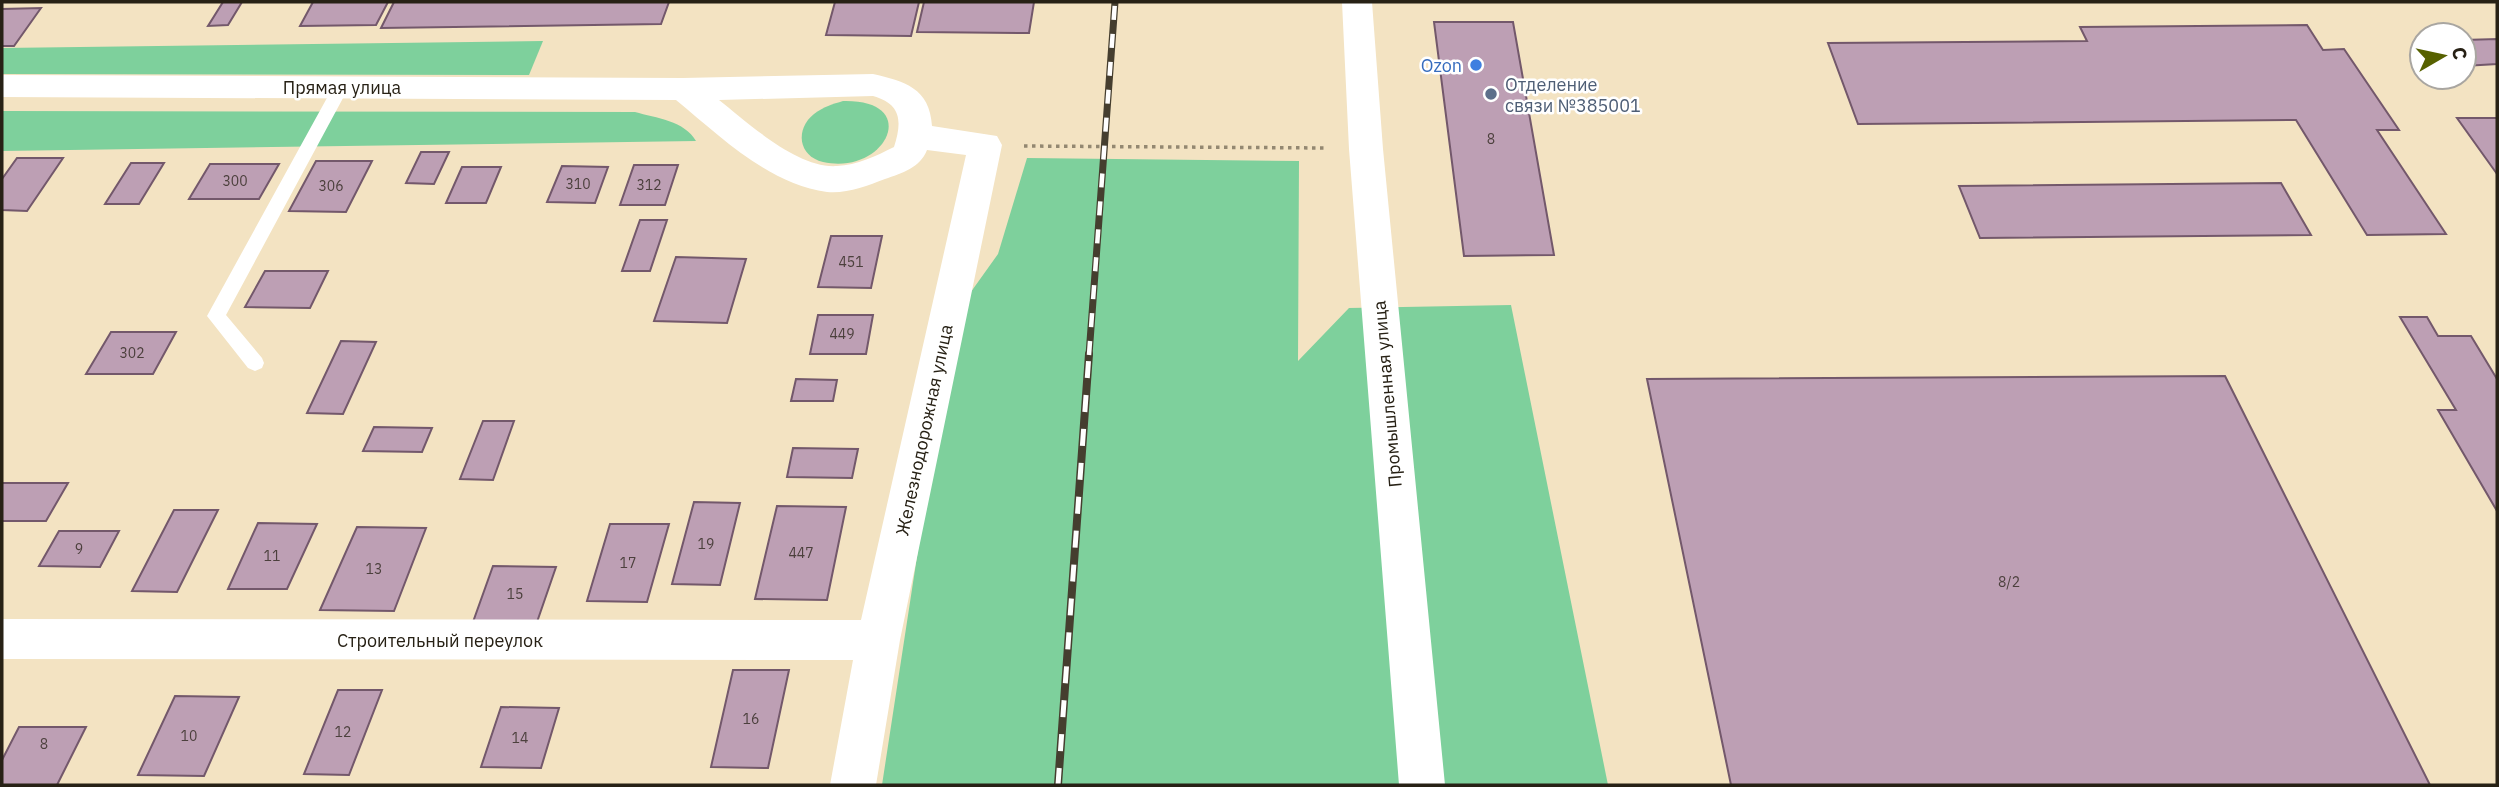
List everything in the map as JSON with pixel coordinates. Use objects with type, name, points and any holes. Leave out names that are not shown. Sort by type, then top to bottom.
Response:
[{"type":"street","name":"Промышленная улица","points":[[1357,2],[1366,149],[1422,785]]},
{"type":"street","name":"Прямая улица","points":[[2,86],[683,89],[873,85],[899,93],[916,116],[915,136]]},
{"type":"street","points":[[683,89],[788,168],[828,180],[878,171],[908,155],[915,136],[985,145]]},
{"type":"street","name":"Железнодорожная улица","points":[[853,785],[878,640],[985,145]]},
{"type":"street","name":"Строительный переулок","points":[[2,639],[878,640]]},
{"type":"lane","points":[[255,363],[216,316],[341,87]]},
{"type":"path","points":[[985,145],[1366,149]]},
{"type":"green space","points":[[543,41],[529,75],[2,74],[2,48]]},
{"type":"green space","points":[[843,101],[868,104],[882,112],[888,123],[887,136],[878,148],[864,158],[845,163],[815,159],[804,148],[804,127],[817,112]]},
{"type":"green space","points":[[2,111],[635,112],[677,125],[691,134],[696,141],[2,151]]},
{"type":"green space","points":[[1027,158],[1299,161],[1298,361],[1349,308],[1511,305],[1608,785],[882,785],[920,537],[968,296],[998,254]]},
{"type":"building","points":[[223,2],[242,2],[228,25],[208,26]]},
{"type":"building","points":[[313,2],[388,2],[376,25],[300,26]]},
{"type":"building","points":[[394,2],[669,2],[661,24],[381,28]]},
{"type":"building","points":[[835,2],[919,2],[911,36],[826,35]]},
{"type":"building","points":[[924,2],[1034,2],[1029,33],[917,32]]},
{"type":"building","points":[[41,8],[14,46],[2,46],[2,9]]},
{"type":"building","points":[[1434,22],[1513,22],[1554,255],[1464,256]]},
{"type":"building","points":[[2307,25],[2323,50],[2344,49],[2399,130],[2377,130],[2446,234],[2367,235],[2296,120],[1858,124],[1828,43],[2087,41],[2080,27]]},
{"type":"building","points":[[2497,39],[2497,64],[2478,65],[2478,40]]},
{"type":"building","points":[[2457,118],[2497,118],[2497,174]]},
{"type":"building","points":[[421,152],[449,152],[434,184],[406,183]]},
{"type":"building","points":[[17,158],[63,158],[27,211],[2,210],[2,179]]},
{"type":"building","points":[[316,161],[372,161],[346,212],[289,211]]},
{"type":"building","points":[[131,163],[164,163],[139,204],[105,204]]},
{"type":"building","points":[[210,164],[279,164],[259,199],[189,199]]},
{"type":"building","points":[[634,165],[678,165],[665,205],[620,205]]},
{"type":"building","points":[[562,166],[608,167],[595,203],[547,202]]},
{"type":"building","points":[[462,167],[501,167],[486,203],[446,203]]},
{"type":"building","points":[[2281,183],[2311,235],[1980,238],[1959,186]]},
{"type":"building","points":[[640,220],[667,220],[650,271],[622,271]]},
{"type":"building","points":[[831,236],[882,236],[871,288],[818,287]]},
{"type":"building","points":[[676,257],[746,259],[727,323],[654,321]]},
{"type":"building","points":[[265,271],[328,271],[310,308],[245,307]]},
{"type":"building","points":[[818,315],[873,315],[866,354],[810,354]]},
{"type":"building","points":[[2400,317],[2427,317],[2438,336],[2471,336],[2497,379],[2497,511],[2438,410],[2456,410]]},
{"type":"building","points":[[111,332],[176,332],[153,374],[86,374]]},
{"type":"building","points":[[341,341],[376,342],[343,414],[307,413]]},
{"type":"building","points":[[2225,376],[2430,785],[1731,785],[1647,379]]},
{"type":"building","points":[[796,379],[837,380],[833,401],[791,401]]},
{"type":"building","points":[[483,421],[514,421],[493,480],[460,479]]},
{"type":"building","points":[[374,427],[432,428],[422,452],[363,451]]},
{"type":"building","points":[[793,448],[858,449],[852,478],[787,477]]},
{"type":"building","points":[[2,483],[68,483],[46,521],[2,521]]},
{"type":"building","points":[[694,502],[740,503],[720,585],[672,584]]},
{"type":"building","points":[[777,506],[846,507],[827,600],[755,599]]},
{"type":"building","points":[[174,510],[218,510],[177,592],[132,591]]},
{"type":"building","points":[[258,523],[317,524],[287,589],[228,589]]},
{"type":"building","points":[[610,524],[669,524],[647,602],[587,601]]},
{"type":"building","points":[[357,527],[426,528],[394,611],[320,610]]},
{"type":"building","points":[[59,531],[119,531],[100,567],[39,566]]},
{"type":"building","points":[[493,566],[556,567],[537,622],[473,622]]},
{"type":"building","points":[[733,670],[789,670],[768,768],[711,767]]},
{"type":"building","points":[[338,690],[382,690],[349,775],[304,774]]},
{"type":"building","points":[[175,696],[239,697],[204,776],[138,775]]},
{"type":"building","points":[[501,707],[559,708],[541,768],[481,767]]},
{"type":"building","points":[[19,727],[86,727],[57,785],[2,785],[2,760]]},
{"type":"railway","points":[[1089,355],[1115,2]]},
{"type":"railway","points":[[1058,785],[1089,354]]},
{"type":"place","name":"Ozon","points":[[1476,65]]},
{"type":"place","name":"Отделение связи №385001","points":[[1491,94]]}]
